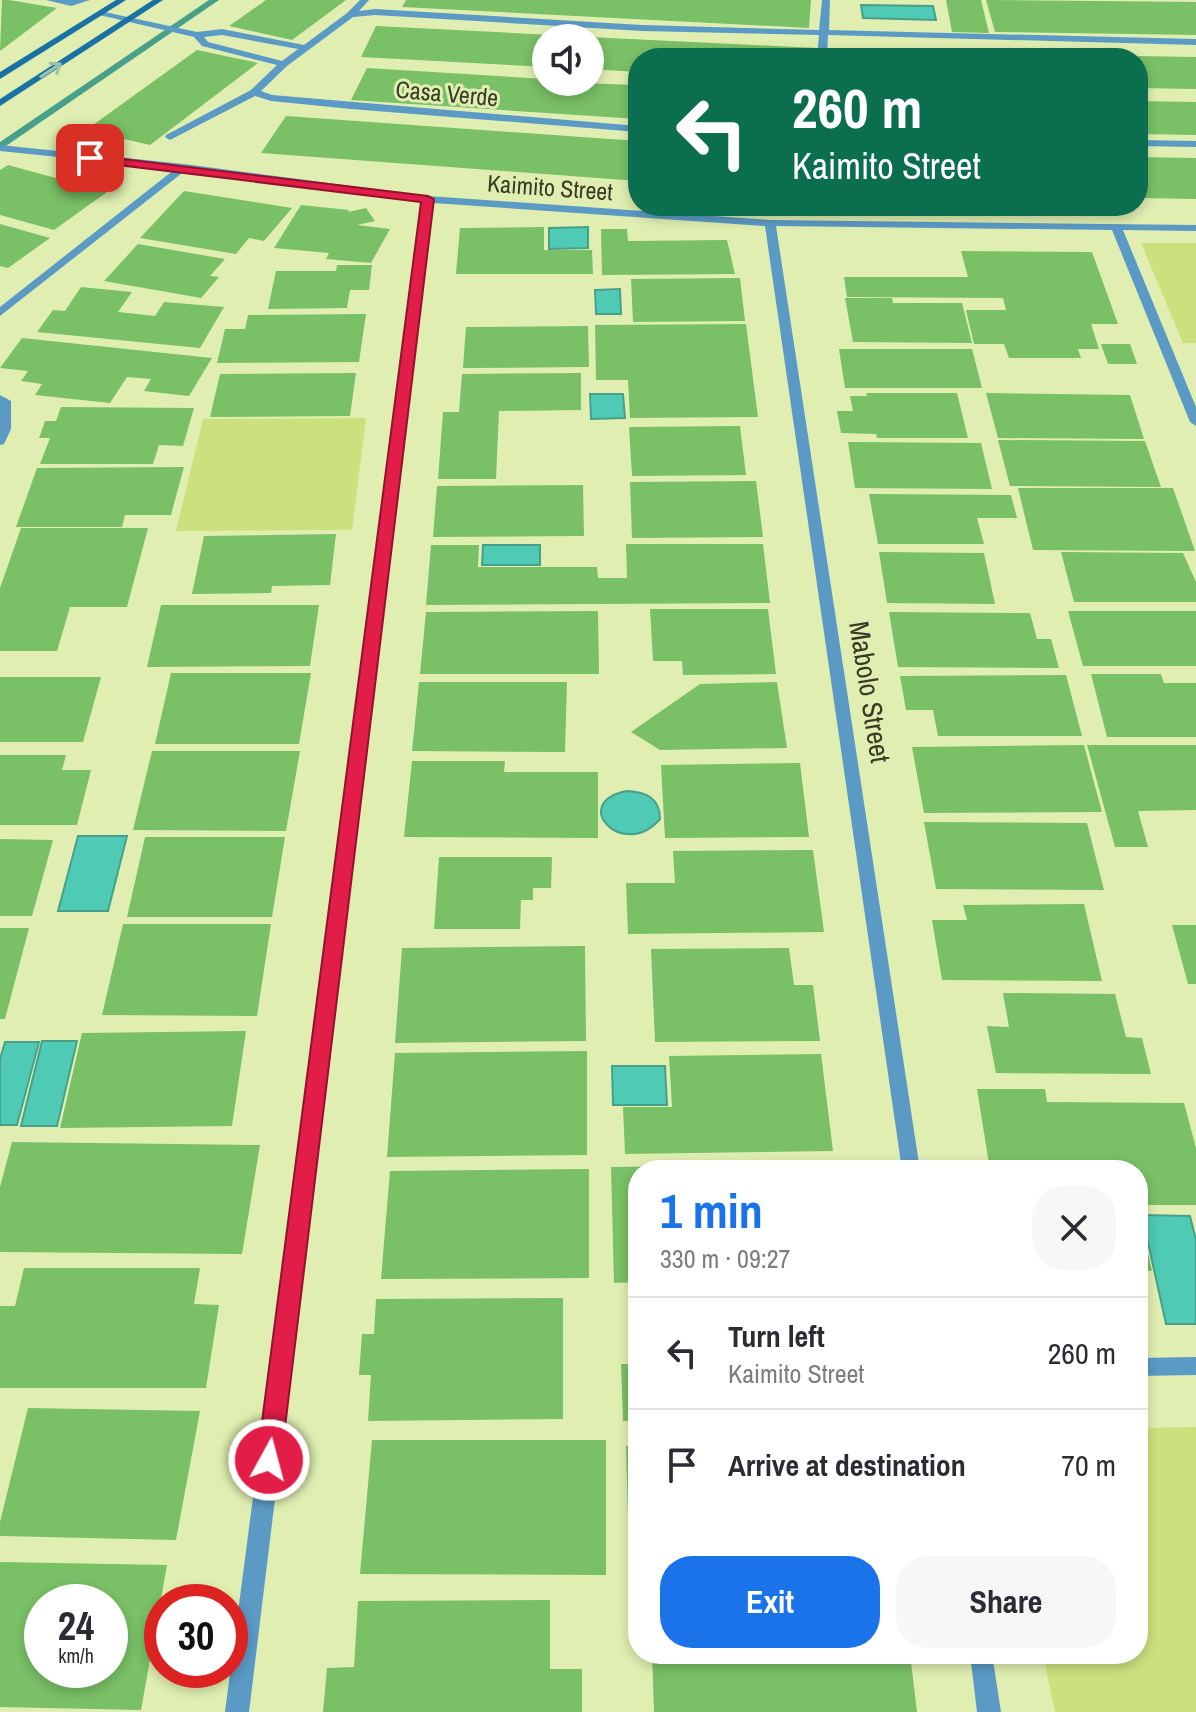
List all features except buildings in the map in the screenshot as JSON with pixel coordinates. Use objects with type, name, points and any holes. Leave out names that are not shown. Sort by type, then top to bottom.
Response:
[{"type":"main road","points":[[2,73],[122,0]]},
{"type":"main road","points":[[0,103],[159,0]]},
{"type":"street","points":[[50,0],[71,3],[86,0]]},
{"type":"street","points":[[170,137],[254,92],[284,64],[350,15],[365,0]]},
{"type":"street","points":[[823,48],[826,0]]},
{"type":"street","points":[[350,15],[375,12],[642,28],[824,34],[1196,42]]},
{"type":"street","points":[[100,14],[195,34],[222,32],[305,48]]},
{"type":"street","points":[[195,34],[205,44],[284,64]]},
{"type":"street","name":"Casa Verde","points":[[254,92],[271,98],[319,103],[628,128]]},
{"type":"street","points":[[1148,143],[1196,144]]},
{"type":"street","name":"Kaimito Street","points":[[0,148],[184,167],[428,199],[628,213]]},
{"type":"street","points":[[0,313],[184,167]]},
{"type":"street","points":[[237,1712],[428,199]]},
{"type":"street","name":"Kaimito Street","points":[[670,216],[770,223],[1196,228]]},
{"type":"street","name":"Mabolo Street","points":[[770,223],[910,1160]]},
{"type":"street","points":[[1117,228],[1196,422]]},
{"type":"street","points":[[0,399],[5,401],[5,429],[0,441]]},
{"type":"street","points":[[1148,1367],[1196,1366]]},
{"type":"street","points":[[982,1664],[989,1712]]},
{"type":"green space","points":[[1141,243],[1196,243],[1196,343],[1183,343]]},
{"type":"green space","points":[[366,418],[352,530],[176,531],[203,419]]},
{"type":"green space","points":[[1196,1427],[1196,1712],[1055,1712],[1045,1664],[1148,1664],[1148,1428]]},
{"type":"water","points":[[861,5],[933,6],[936,20],[863,18]]},
{"type":"water","points":[[588,227],[588,248],[549,249],[549,228]]},
{"type":"water","points":[[620,289],[621,314],[596,314],[595,290]]},
{"type":"water","points":[[590,394],[623,394],[625,418],[591,419]]},
{"type":"water","points":[[483,545],[540,545],[540,565],[482,565]]},
{"type":"water","points":[[627,791],[646,795],[658,806],[660,819],[646,831],[631,834],[618,832],[602,816],[602,806],[610,797]]},
{"type":"water","points":[[78,836],[127,836],[108,911],[58,911]]},
{"type":"water","points":[[42,1041],[77,1041],[57,1126],[21,1126]]},
{"type":"water","points":[[5,1042],[39,1042],[17,1125],[0,1125],[0,1059]]},
{"type":"water","points":[[612,1066],[665,1066],[667,1105],[613,1105]]},
{"type":"water","points":[[1148,1215],[1190,1216],[1196,1240],[1196,1324],[1166,1324],[1148,1242]]},
{"type":"waterway","points":[[0,147],[215,0]]},
{"type":"route","points":[[90,158],[428,199],[269,1460]]}]
